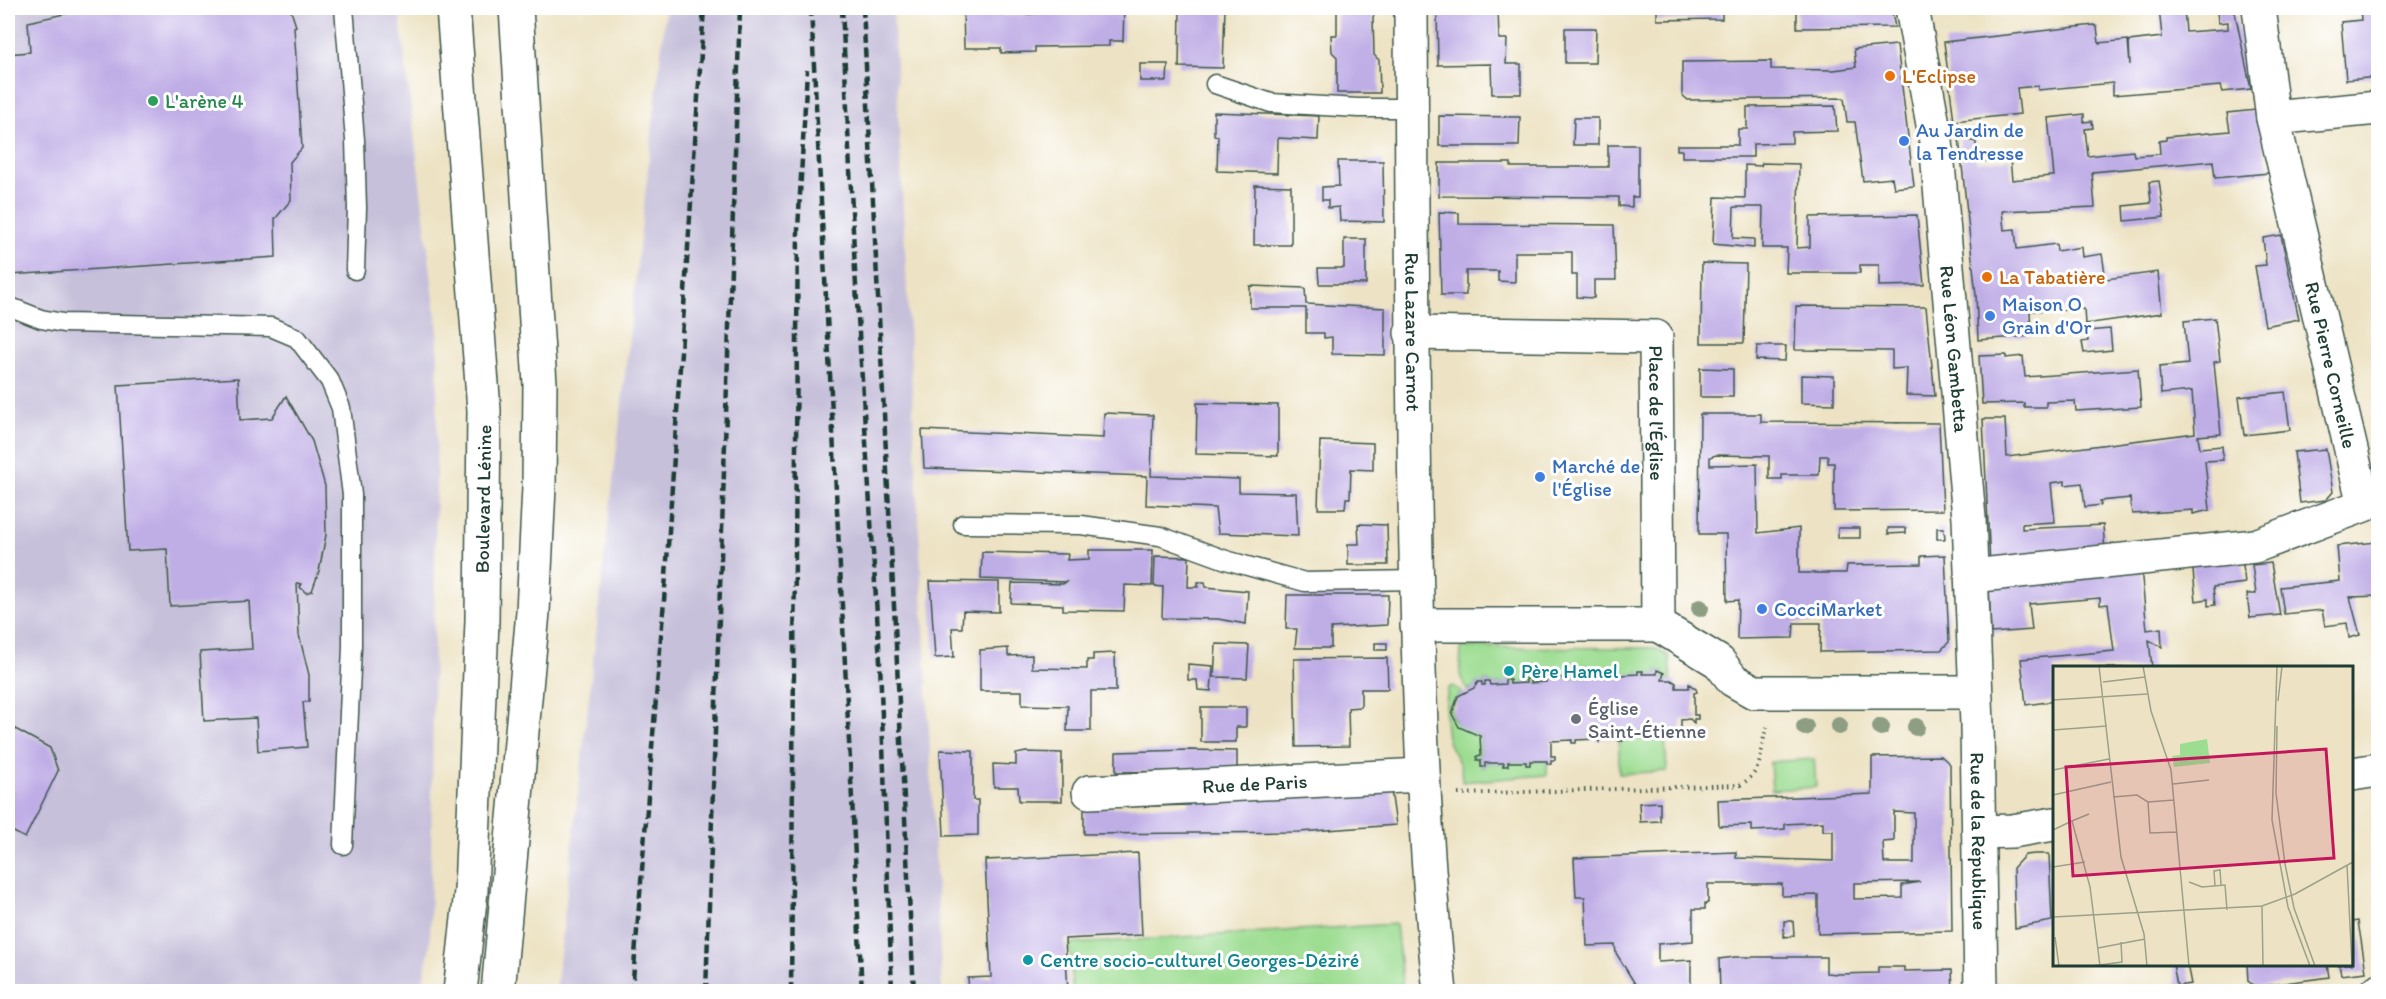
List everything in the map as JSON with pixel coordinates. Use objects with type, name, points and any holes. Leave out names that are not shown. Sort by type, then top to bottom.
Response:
[{"type":"street","name":"Boulevard Lénine","points":[[453,8],[484,410],[481,633],[471,891],[460,992]]},
{"type":"street","points":[[498,992],[533,612],[539,487],[540,384],[516,8]]},
{"type":"street","name":"Rue Lazare Carnot","points":[[1411,8],[1411,333],[1422,775]]},
{"type":"street","name":"Rue Léon Gambetta","points":[[1912,8],[1936,141],[1972,576],[1975,692]]},
{"type":"street","name":"Rue Pierre Corneille","points":[[1972,576],[2255,546],[2371,501],[2273,118],[2259,8]]},
{"type":"street","points":[[2273,118],[2379,108]]},
{"type":"street","name":"Place de l'Église","points":[[1411,333],[1656,338],[1658,625]]},
{"type":"street","points":[[1417,624],[1658,625],[1719,662],[1733,680],[1754,692],[1975,692]]},
{"type":"street","name":"Rue de la République","points":[[1975,692],[1981,992]]},
{"type":"street","points":[[2353,774],[2379,770]]},
{"type":"street","points":[[1422,775],[1431,907],[1440,992]]},
{"type":"street","name":"Rue de Paris","points":[[1089,792],[1422,775]]},
{"type":"street","points":[[1979,832],[2012,831],[2053,824]]},
{"type":"lane","points":[[344,8],[355,140],[357,208],[355,270]]},
{"type":"lane","points":[[1215,84],[1270,103],[1358,108],[1412,108]]},
{"type":"lane","points":[[8,306],[40,319],[63,323],[271,327],[297,338],[330,381],[341,408],[352,495],[352,647],[342,844]]},
{"type":"lane","points":[[963,524],[1082,525],[1160,536],[1226,560],[1305,582],[1417,580]]},
{"type":"path","points":[[1454,794],[1740,784],[1753,777],[1760,763],[1763,739],[1770,719]]},
{"type":"shaded area","points":[[8,8],[399,8],[438,332],[430,945],[421,991],[8,991]]},
{"type":"shaded area","points":[[666,8],[893,8],[942,991],[556,991]]},
{"type":"green space","points":[[1461,647],[1655,648],[1669,656],[1671,680],[1662,680],[1664,673],[1657,670],[1657,674],[1642,674],[1638,671],[1638,674],[1620,675],[1616,672],[1615,676],[1596,676],[1593,673],[1592,676],[1572,678],[1572,674],[1569,674],[1569,678],[1550,678],[1546,682],[1530,683],[1527,679],[1526,683],[1510,684],[1510,681],[1505,684],[1490,685],[1489,681],[1485,681],[1485,685],[1478,682],[1474,688],[1467,690],[1460,675]]},
{"type":"green space","points":[[1453,686],[1462,692],[1454,701],[1451,715],[1460,725],[1480,736],[1481,755],[1477,756],[1477,760],[1481,760],[1481,767],[1485,767],[1485,763],[1504,763],[1504,766],[1508,762],[1547,761],[1547,775],[1462,782],[1460,766],[1450,746],[1446,725],[1445,709],[1448,688]]},
{"type":"green space","points":[[1646,736],[1662,736],[1665,739],[1667,771],[1619,774],[1619,741],[1622,741],[1623,737],[1645,739]]},
{"type":"green space","points":[[1814,759],[1816,787],[1772,790],[1770,762]]},
{"type":"green space","points":[[1396,924],[1403,991],[1072,991],[1070,944]]},
{"type":"building","name":"L'arène 4","points":[[91,8],[290,8],[296,26],[294,27],[302,148],[290,162],[291,200],[275,219],[276,257],[10,275],[8,54],[30,52],[28,22]]},
{"type":"building","points":[[963,8],[1002,8],[1002,15],[1033,14],[1033,8],[1124,8],[1123,41],[1109,41],[1109,46],[1035,47],[1035,52],[1001,53],[1001,48],[964,48]]},
{"type":"building","points":[[1180,8],[1225,8],[1223,68],[1179,67]]},
{"type":"building","points":[[1337,8],[1379,8],[1373,17],[1374,55],[1379,60],[1380,93],[1337,93],[1337,57],[1332,52],[1331,35],[1337,35]]},
{"type":"building","points":[[1437,8],[1498,8],[1499,39],[1507,39],[1506,64],[1521,64],[1521,94],[1492,94],[1491,64],[1438,65]]},
{"type":"building","points":[[1657,8],[1752,8],[1752,11],[1722,10],[1722,19],[1657,20]]},
{"type":"building","points":[[1797,8],[1891,8],[1895,27],[1797,28]]},
{"type":"building","points":[[2159,8],[2184,8],[2186,32],[2228,29],[2228,22],[2218,23],[2217,8],[2234,8],[2251,89],[2222,92],[2220,86],[2113,95],[2113,83],[2038,90],[2038,86],[2017,88],[2020,114],[1954,121],[1944,42],[2094,25],[2097,27],[2099,43],[2128,40],[2130,65],[2129,41],[2162,37]]},
{"type":"building","points":[[2360,8],[2378,8],[2378,77],[2346,80],[2341,22],[2361,20]]},
{"type":"building","points":[[1565,28],[1596,28],[1595,63],[1565,63]]},
{"type":"building","points":[[1897,45],[1914,186],[1894,188],[1892,178],[1863,181],[1855,122],[1847,122],[1844,98],[1688,100],[1682,95],[1682,62],[1771,61],[1771,69],[1834,70],[1856,67],[1854,49]]},
{"type":"building","points":[[1140,64],[1168,64],[1167,81],[1140,81]]},
{"type":"building","points":[[1835,106],[1837,131],[1792,132],[1792,143],[1753,144],[1753,157],[1682,157],[1682,150],[1677,150],[1677,145],[1738,145],[1738,129],[1747,129],[1747,107]]},
{"type":"building","points":[[2256,110],[2269,173],[2215,178],[2213,161],[2092,172],[2095,207],[2002,211],[2004,230],[2015,229],[2017,249],[2056,244],[2057,251],[2081,247],[2082,257],[2102,254],[2106,279],[2158,272],[2162,313],[2085,324],[2084,309],[2030,311],[2031,336],[1978,340],[1976,295],[1959,138],[1976,142],[1976,162],[2010,159],[2012,180],[2054,176],[2048,118],[2084,114],[2084,122],[2092,121],[2093,128],[2085,129],[2088,156],[2133,151],[2134,156],[2160,154],[2159,141],[2166,140],[2166,137],[2230,131],[2227,113]]},
{"type":"building","points":[[1214,112],[1319,116],[1318,140],[1278,138],[1277,173],[1217,171],[1218,136],[1214,135]]},
{"type":"building","points":[[1439,116],[1520,117],[1519,146],[1439,146]]},
{"type":"building","points":[[1574,118],[1598,118],[1598,145],[1573,145]]},
{"type":"building","points":[[1608,145],[1638,145],[1638,197],[1632,197],[1632,207],[1619,206],[1619,197],[1439,196],[1439,163],[1511,163],[1511,167],[1608,167]]},
{"type":"building","points":[[1338,161],[1383,161],[1384,222],[1340,221],[1339,207],[1328,208],[1328,200],[1322,200],[1322,187],[1339,186]]},
{"type":"building","points":[[1762,163],[1799,164],[1797,248],[1810,247],[1810,217],[1917,215],[1924,285],[1879,286],[1879,265],[1860,265],[1860,273],[1786,273],[1787,248],[1762,248],[1763,207],[1734,207],[1733,238],[1754,239],[1754,248],[1713,244],[1715,197],[1745,198],[1745,165],[1761,166]]},
{"type":"building","points":[[2159,181],[2164,217],[2125,221],[2124,206],[2151,203],[2149,182]]},
{"type":"building","points":[[1255,185],[1291,186],[1291,245],[1254,245]]},
{"type":"building","points":[[1439,212],[1459,213],[1459,224],[1614,225],[1616,280],[1594,280],[1594,298],[1577,297],[1577,275],[1572,275],[1572,252],[1515,252],[1515,282],[1498,281],[1498,271],[1466,271],[1466,295],[1441,295]]},
{"type":"building","points":[[2281,235],[2299,319],[2265,326],[2255,266],[2266,265],[2263,238]]},
{"type":"building","points":[[1344,239],[1366,239],[1366,284],[1319,284],[1318,268],[1344,268]]},
{"type":"building","points":[[1702,263],[1746,264],[1744,343],[1701,343]]},
{"type":"building","points":[[1250,286],[1305,288],[1306,304],[1385,308],[1385,355],[1332,354],[1332,337],[1324,338],[1324,333],[1306,333],[1306,308],[1250,308]]},
{"type":"building","points":[[1796,306],[1926,307],[1935,396],[1906,395],[1907,368],[1892,369],[1892,351],[1795,350]]},
{"type":"building","points":[[2215,318],[2220,361],[2214,362],[2221,434],[2198,436],[2200,448],[2222,446],[2223,460],[2205,461],[2210,510],[2193,514],[2193,510],[2132,514],[2130,498],[2100,501],[2101,505],[2085,507],[2082,483],[2065,485],[2065,481],[2051,483],[2055,522],[2022,524],[2022,529],[2103,525],[2105,552],[1990,564],[1983,419],[2005,419],[2007,457],[2195,433],[2192,391],[2161,394],[2159,367],[2188,364],[2184,321]]},
{"type":"building","points":[[2110,329],[2112,350],[2084,353],[2082,342],[2088,341],[2087,331]]},
{"type":"building","points":[[1757,346],[1786,346],[1785,361],[1756,360]]},
{"type":"building","points":[[2006,355],[2006,358],[2023,356],[2025,377],[2138,369],[2141,407],[2076,411],[2075,401],[2046,402],[2046,407],[2024,407],[2024,403],[1982,404],[1979,356]]},
{"type":"building","points":[[1700,368],[1733,369],[1733,397],[1700,397]]},
{"type":"building","points":[[1801,375],[1834,376],[1834,404],[1801,403]]},
{"type":"building","points":[[238,378],[240,420],[272,418],[286,396],[312,441],[325,486],[326,535],[319,571],[312,591],[306,593],[300,587],[301,584],[297,583],[299,635],[309,675],[309,702],[303,702],[307,747],[258,751],[256,718],[204,721],[200,652],[252,649],[249,601],[170,606],[167,549],[128,551],[118,385]]},
{"type":"building","points":[[2285,392],[2290,430],[2244,435],[2239,397]]},
{"type":"building","points":[[1197,403],[1278,405],[1278,456],[1196,454]]},
{"type":"building","points":[[1104,413],[1153,415],[1151,476],[1239,479],[1239,492],[1296,493],[1298,536],[1218,533],[1215,508],[1146,505],[1147,476],[924,468],[922,430],[1103,438]]},
{"type":"building","points":[[1700,414],[1761,414],[1761,422],[1939,423],[1943,510],[1834,511],[1834,463],[1828,463],[1828,456],[1820,456],[1819,475],[1782,475],[1782,479],[1769,479],[1769,456],[1716,455],[1710,457],[1710,465],[1757,464],[1758,533],[1799,528],[1799,573],[1846,573],[1847,565],[1921,564],[1921,556],[1945,555],[1949,642],[1941,650],[1820,652],[1821,623],[1794,623],[1793,638],[1737,639],[1738,600],[1727,601],[1726,534],[1699,534]]},
{"type":"building","points":[[1320,441],[1373,443],[1373,470],[1351,469],[1350,498],[1346,498],[1345,509],[1318,509]]},
{"type":"building","points":[[2326,449],[2333,492],[2326,500],[2300,503],[2294,452]]},
{"type":"building","points":[[1358,524],[1387,525],[1388,565],[1348,565],[1348,544],[1359,544]]},
{"type":"building","points":[[1838,528],[1860,528],[1860,538],[1838,538]]},
{"type":"building","points":[[1888,528],[1906,528],[1906,533],[1888,534]]},
{"type":"building","points":[[1937,528],[1944,528],[1945,539],[1937,539]]},
{"type":"building","points":[[2377,542],[2378,596],[2350,597],[2360,635],[2349,638],[2347,623],[2325,626],[2322,610],[2284,614],[2280,587],[2340,581],[2337,546]]},
{"type":"building","points":[[1089,550],[1153,550],[1152,586],[1125,585],[1124,611],[1063,610],[1063,605],[1011,603],[1012,583],[1063,584],[1066,582],[981,579],[982,552],[1068,554],[1067,560],[1089,559]]},
{"type":"building","points":[[1155,556],[1189,557],[1188,587],[1198,587],[1198,582],[1205,582],[1206,587],[1248,591],[1246,624],[1218,619],[1162,618],[1163,587],[1154,586]]},
{"type":"building","points":[[2242,556],[2245,583],[2213,587],[2215,605],[2208,606],[2208,599],[2196,601],[2192,561]]},
{"type":"building","points":[[2271,563],[2280,615],[2250,618],[2247,594],[2256,594],[2252,565]]},
{"type":"building","points":[[2141,568],[2147,630],[2161,628],[2162,647],[2149,640],[2152,666],[2053,666],[2053,701],[2026,705],[2021,659],[2114,651],[2108,604],[2100,605],[2100,598],[2029,604],[2032,630],[1991,633],[1989,584]]},
{"type":"building","points":[[930,581],[999,582],[999,612],[963,611],[962,628],[952,628],[954,657],[935,658]]},
{"type":"building","points":[[1287,595],[1388,595],[1387,625],[1331,628],[1331,648],[1295,648],[1297,629],[1286,629]]},
{"type":"building","points":[[1375,643],[1387,643],[1387,650],[1375,650]]},
{"type":"building","points":[[1216,644],[1249,645],[1247,678],[1214,677]]},
{"type":"building","points":[[1008,648],[1008,656],[1032,655],[1032,668],[1087,669],[1087,660],[1093,660],[1093,654],[1115,653],[1116,691],[1091,691],[1091,731],[1067,731],[1068,706],[1022,705],[1022,691],[980,691],[980,650]]},
{"type":"building","points":[[1387,658],[1388,689],[1361,689],[1361,707],[1348,708],[1349,746],[1296,747],[1294,659]]},
{"type":"building","points":[[1188,664],[1213,666],[1211,691],[1198,690],[1197,680],[1188,680]]},
{"type":"building","name":"Église Saint-Étienne","points":[[1657,670],[1664,673],[1662,680],[1671,680],[1676,683],[1676,688],[1689,688],[1689,684],[1696,689],[1694,715],[1698,715],[1698,719],[1694,719],[1694,723],[1690,719],[1681,720],[1681,733],[1670,733],[1665,739],[1662,736],[1646,736],[1646,739],[1623,737],[1623,741],[1619,741],[1619,738],[1599,739],[1599,742],[1596,739],[1576,740],[1576,743],[1572,743],[1572,740],[1551,741],[1551,756],[1555,756],[1555,760],[1551,760],[1551,764],[1547,764],[1547,761],[1530,761],[1530,765],[1526,765],[1526,762],[1508,762],[1508,766],[1503,766],[1504,763],[1485,763],[1485,767],[1481,767],[1481,760],[1477,760],[1477,756],[1481,755],[1480,736],[1459,727],[1452,714],[1458,696],[1474,688],[1478,682],[1485,685],[1485,681],[1489,681],[1490,685],[1505,684],[1505,680],[1510,680],[1510,684],[1526,683],[1526,679],[1530,679],[1530,683],[1546,682],[1546,675],[1550,675],[1550,678],[1569,678],[1569,674],[1572,674],[1572,678],[1592,676],[1592,673],[1596,676],[1615,676],[1616,672],[1620,675],[1638,674],[1638,671],[1643,671],[1642,674],[1657,674]]},
{"type":"building","points":[[1201,707],[1246,707],[1246,727],[1236,727],[1236,742],[1201,742]]},
{"type":"building","points":[[8,725],[50,748],[58,771],[25,838],[12,831],[8,840]]},
{"type":"building","points":[[940,750],[973,751],[973,800],[978,800],[978,835],[944,836]]},
{"type":"building","points":[[1237,751],[1237,776],[1190,771],[1116,772],[1116,752]]},
{"type":"building","points":[[1062,753],[1062,801],[1019,801],[1018,787],[994,787],[993,764],[1016,765],[1016,754]]},
{"type":"building","points":[[1941,756],[1950,764],[1952,931],[1818,934],[1818,895],[1782,896],[1782,884],[1708,884],[1708,903],[1705,903],[1705,909],[1693,909],[1693,941],[1658,944],[1658,962],[1691,960],[1691,992],[1640,992],[1616,953],[1615,945],[1587,946],[1585,897],[1576,897],[1574,858],[1736,852],[1736,858],[1833,861],[1833,831],[1823,831],[1823,822],[1785,824],[1785,829],[1752,831],[1752,825],[1719,826],[1718,800],[1872,794],[1872,757]],"holes":[[[1894,812],[1914,813],[1914,863],[1884,863],[1883,842],[1894,841]],[[1920,882],[1902,885],[1902,898],[1854,899],[1854,883]]]},
{"type":"building","points":[[1390,783],[1396,825],[1299,832],[1084,834],[1084,808],[1189,805],[1189,795]]},
{"type":"building","points":[[1660,802],[1660,821],[1640,822],[1639,803]]},
{"type":"building","points":[[1138,853],[1142,935],[1065,939],[1068,992],[969,992],[968,978],[991,977],[985,860]]},
{"type":"building","points":[[2049,854],[2052,921],[2015,928],[2013,868],[2025,855]]},
{"type":"building","points":[[1784,921],[1793,921],[1794,936],[1784,937]]},
{"type":"building","points":[[2358,921],[2366,972],[2341,975],[2339,966],[2353,966],[2353,922]]},
{"type":"building","points":[[1826,957],[1826,973],[1838,974],[1878,973],[1878,967],[1904,967],[1904,971],[1952,970],[1953,992],[1720,992],[1719,959]]},
{"type":"building","points":[[2173,966],[2187,966],[2191,984],[2177,986]]},
{"type":"building","points":[[2247,966],[2327,966],[2329,977],[2256,987],[2248,981]]},
{"type":"railway","points":[[632,992],[666,576],[704,8]]},
{"type":"railway","points":[[706,992],[740,8]]},
{"type":"railway","points":[[811,8],[862,992]]},
{"type":"railway","points":[[842,8],[855,270],[880,661],[892,992]]},
{"type":"railway","points":[[863,8],[914,992]]},
{"type":"railway","points":[[791,992],[798,230],[807,70]]},
{"type":"place","name":"L'Eclipse","points":[[1890,76]]},
{"type":"place","name":"L'arène 4","points":[[153,101]]},
{"type":"place","name":"Au Jardin de la Tendresse","points":[[1904,141]]},
{"type":"place","name":"La Tabatière","points":[[1987,277]]},
{"type":"place","name":"Maison O Grain d'Or","points":[[1990,316]]},
{"type":"place","name":"Marché de l'Église","points":[[1540,477]]},
{"type":"place","name":"CocciMarket","points":[[1762,609]]},
{"type":"place","name":"Père Hamel","points":[[1509,671]]},
{"type":"place","name":"Église Saint-Étienne","points":[[1576,719]]},
{"type":"place","name":"Centre socio-culturel Georges-Déziré","points":[[1028,960]]}]
